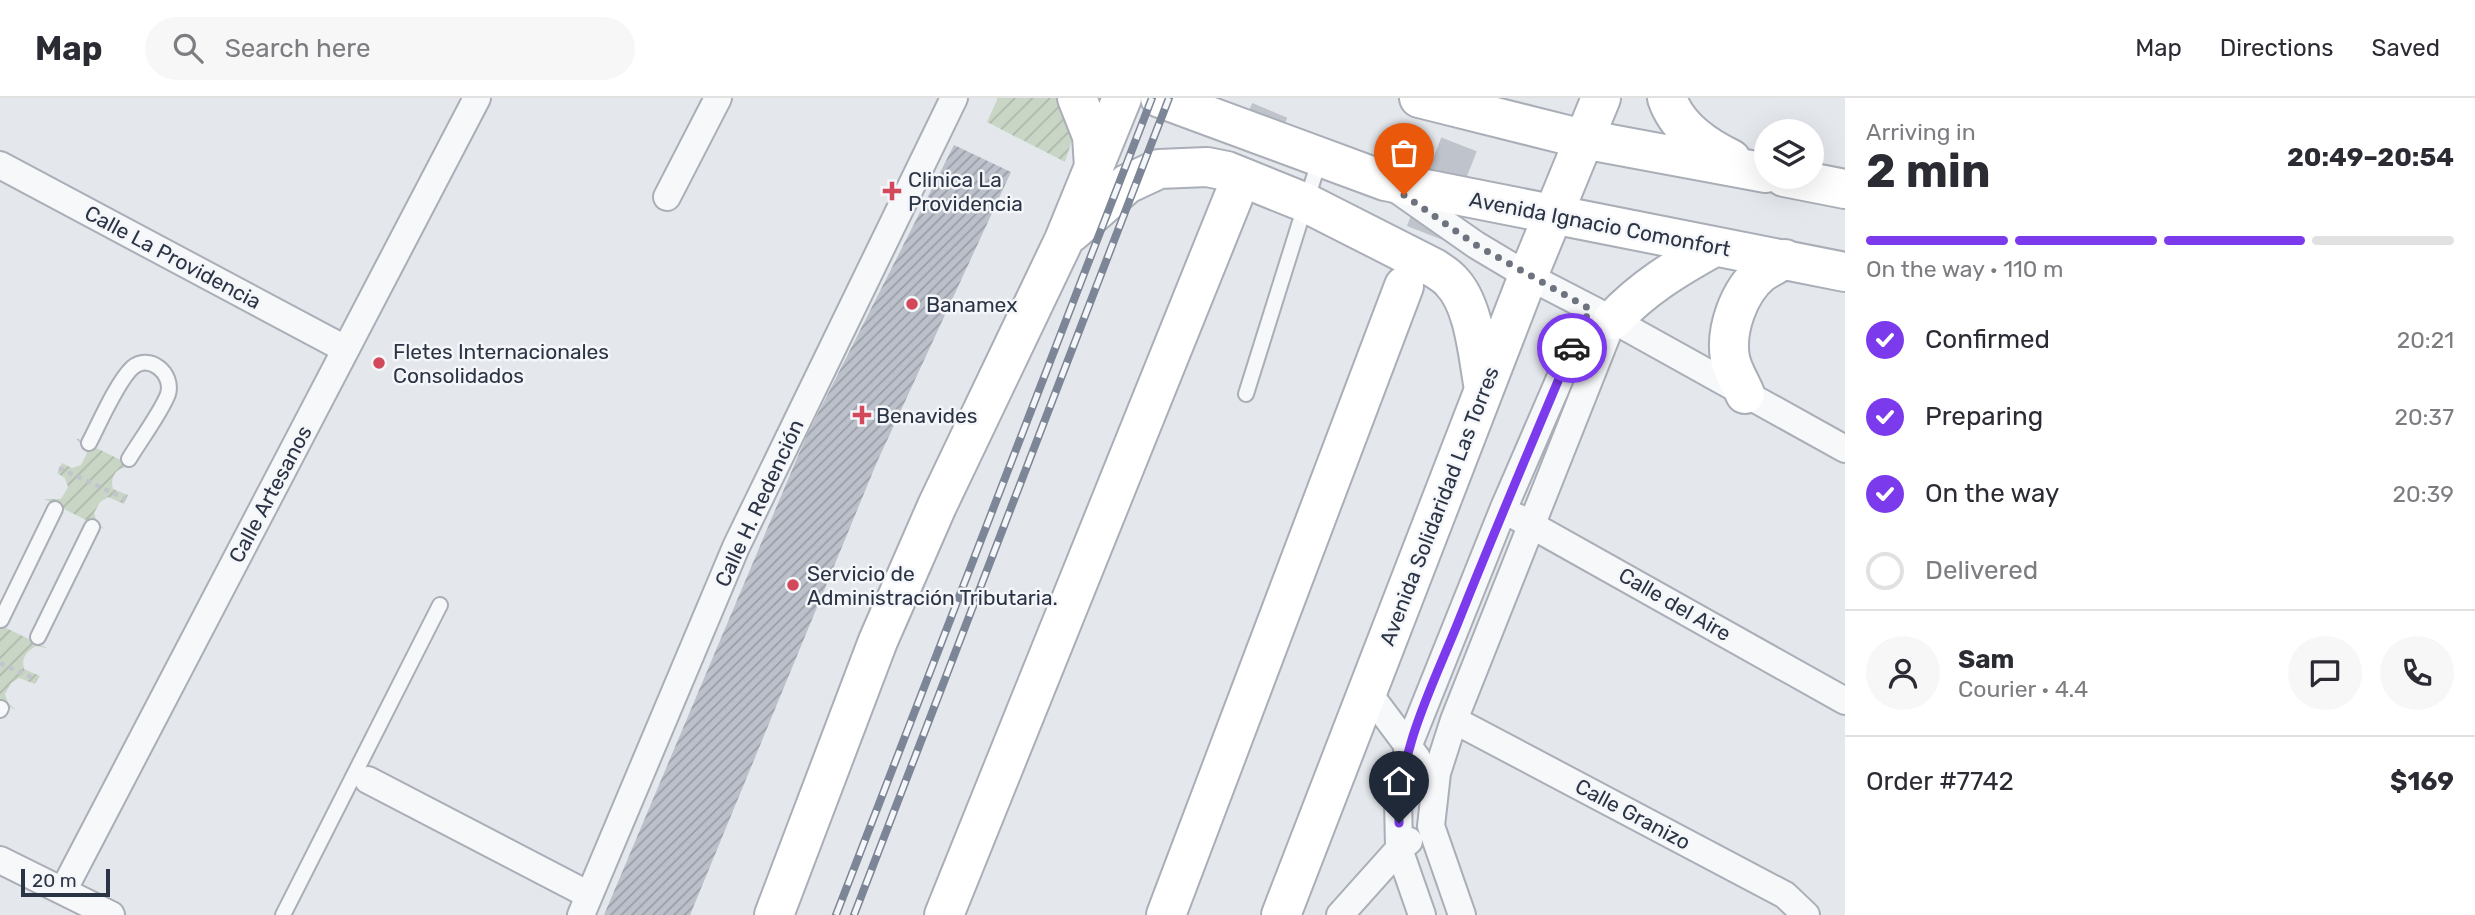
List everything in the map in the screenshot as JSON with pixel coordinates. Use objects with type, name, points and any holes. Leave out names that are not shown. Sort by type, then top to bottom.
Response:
[{"type":"main road","points":[[1077,98],[1092,136],[1094,168]]},
{"type":"main road","points":[[774,915],[889,616],[937,506],[1064,240],[1122,98]]},
{"type":"main road","name":"Avenida Ignacio Comonfort","points":[[1160,98],[1385,181],[1845,272]]},
{"type":"main road","points":[[1419,98],[1583,139],[1754,171]]},
{"type":"main road","name":"Avenida Solidaridad Las Torres","points":[[1281,915],[1528,276],[1601,98]]},
{"type":"main road","points":[[1667,98],[1685,130],[1714,151],[1754,168]]},
{"type":"main road","points":[[1064,240],[1127,184],[1159,169],[1207,167],[1227,171],[1306,203],[1434,268],[1452,281],[1462,295],[1468,311],[1484,390]]},
{"type":"main road","points":[[1824,185],[1845,189]]},
{"type":"main road","points":[[944,915],[1233,198]]},
{"type":"main road","points":[[1601,314],[1631,301],[1670,271],[1714,247]]},
{"type":"main road","points":[[1745,394],[1730,359],[1729,342],[1733,322],[1740,300],[1750,285],[1761,274],[1785,259]]},
{"type":"main road","points":[[1166,915],[1404,286]]},
{"type":"street","name":"Calle Artesanos","points":[[63,891],[477,98]]},
{"type":"street","points":[[667,197],[718,98]]},
{"type":"street","name":"Calle H. Redención","points":[[585,905],[736,547],[954,98]]},
{"type":"street","name":"Calle La Providencia","points":[[0,165],[345,349]]},
{"type":"street","points":[[1385,181],[1476,245],[1528,276],[1845,449]]},
{"type":"street","points":[[1422,915],[1399,849],[1398,797],[1408,747],[1503,510],[1601,314]]},
{"type":"street","points":[[1462,915],[1431,826],[1435,782],[1454,720],[1533,524],[1601,314]]},
{"type":"street","name":"Calle del Aire","points":[[1503,510],[1533,524],[1845,701]]},
{"type":"street","points":[[1367,691],[1435,782]]},
{"type":"street","name":"Calle Granizo","points":[[1454,720],[1785,895],[1806,915]]},
{"type":"street","points":[[368,780],[585,905]]},
{"type":"street","points":[[1339,915],[1399,849],[1431,826]]},
{"type":"street","points":[[0,860],[111,915]]},
{"type":"lane","points":[[1246,394],[1321,158]]},
{"type":"lane","points":[[89,443],[125,377],[133,367],[143,363],[152,364],[166,373],[169,380],[167,394],[129,459]]},
{"type":"lane","points":[[1,620],[55,509]]},
{"type":"lane","points":[[38,637],[92,527]]},
{"type":"lane","points":[[283,915],[440,605]]},
{"type":"path","points":[[60,468],[126,499]]},
{"type":"path","points":[[0,663],[37,680]]},
{"type":"green space","points":[[998,98],[1065,98],[1077,124],[1065,162],[987,122]]},
{"type":"green space","points":[[76,438],[135,467],[120,469],[114,474],[113,489],[128,495],[124,504],[108,497],[100,502],[94,513],[97,522],[104,529],[44,499],[61,499],[68,487],[65,478],[57,473],[62,463],[72,468],[81,465],[87,453]]},
{"type":"green space","points":[[0,625],[47,648],[36,646],[24,658],[24,669],[40,676],[35,684],[19,678],[11,683],[5,694],[8,703],[16,710],[0,702]]},
{"type":"building","points":[[954,145],[1011,172],[877,462],[690,915],[604,915],[806,437]]},
{"type":"tunnel","points":[[1233,198],[1275,98]]},
{"type":"tunnel","points":[[1404,286],[1477,98]]},
{"type":"railway","points":[[836,915],[1152,98]]},
{"type":"railway","points":[[854,915],[1169,98]]},
{"type":"way so far","points":[[1404,195],[1476,245],[1590,309],[1572,348]]},
{"type":"place","name":"Clinica La Providencia","points":[[892,191]]},
{"type":"place","name":"Banamex","points":[[912,304]]},
{"type":"place","name":"Fletes Internacionales Consolidados","points":[[379,363]]},
{"type":"place","name":"Benavides","points":[[862,415]]},
{"type":"place","name":"Servicio de Administración Tributaria.","points":[[793,585]]},
{"type":"route","points":[[1399,823],[1398,797],[1408,747],[1503,510],[1572,348]]}]
